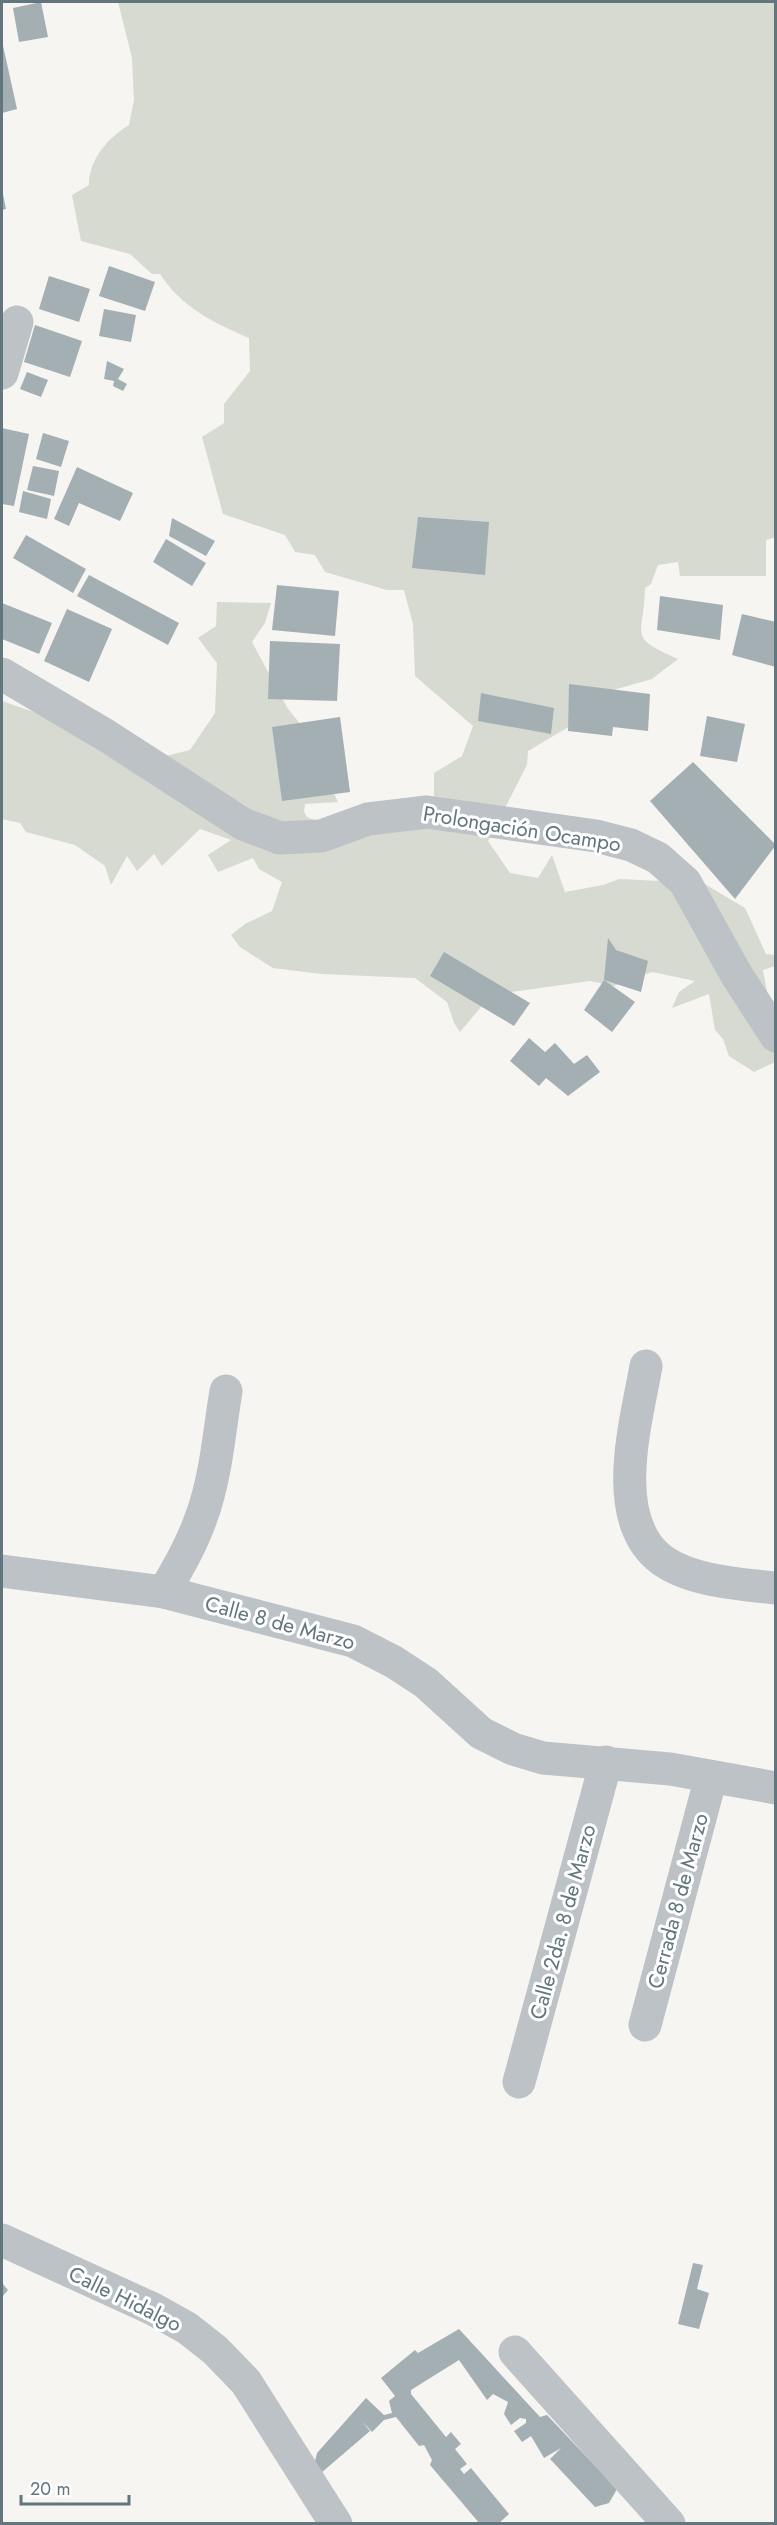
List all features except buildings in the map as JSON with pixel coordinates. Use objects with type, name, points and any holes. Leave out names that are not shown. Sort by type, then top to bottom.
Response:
[{"type":"street","points":[[2,373],[17,322]]},
{"type":"street","name":"Prolongación Ocampo","points":[[2,674],[107,736],[243,824],[280,838],[321,836],[368,819],[427,812],[596,836],[631,845],[658,858],[685,882],[741,982],[776,1036]]},
{"type":"street","points":[[646,1365],[629,1486],[641,1534],[656,1556],[678,1568],[719,1582],[776,1588]]},
{"type":"street","points":[[164,1592],[187,1551],[202,1516],[226,1391]]},
{"type":"street","name":"Calle 8 de Marzo","points":[[2,1571],[164,1592],[314,1629],[353,1641],[394,1662],[426,1683],[481,1733],[513,1749],[543,1758],[670,1769],[776,1788]]},
{"type":"street","name":"Calle 2da. 8 de Marzo","points":[[519,2082],[606,1762]]},
{"type":"street","name":"Cerrada 8 de Marzo","points":[[645,2025],[711,1777]]},
{"type":"street","name":"Calle Hidalgo","points":[[2,2240],[153,2309],[187,2328],[215,2350],[246,2382],[336,2523]]},
{"type":"street","points":[[515,2352],[669,2523]]},
{"type":"shaded area","points":[[118,2],[775,2],[776,537],[766,540],[766,576],[680,576],[678,562],[658,565],[651,584],[645,588],[642,634],[644,640],[651,645],[678,659],[652,679],[613,690],[582,719],[528,751],[527,765],[488,841],[510,873],[538,878],[552,855],[565,892],[603,885],[619,879],[703,883],[745,908],[766,954],[775,955],[775,966],[763,970],[775,1035],[775,1062],[754,1072],[729,1056],[723,1039],[715,1030],[709,994],[672,1008],[679,992],[695,981],[652,972],[614,986],[590,981],[491,995],[460,1032],[454,1023],[447,1002],[415,978],[321,974],[273,968],[240,947],[231,935],[245,924],[272,911],[282,882],[259,869],[253,858],[218,872],[208,855],[231,840],[200,829],[162,866],[154,854],[137,871],[127,856],[111,885],[105,866],[75,845],[26,832],[20,823],[2,819],[2,701],[80,728],[145,761],[190,750],[215,713],[217,663],[198,638],[216,626],[217,602],[271,603],[265,623],[252,642],[288,709],[302,726],[338,802],[305,804],[304,812],[307,817],[342,832],[434,806],[434,773],[462,756],[473,726],[415,676],[413,624],[404,590],[387,590],[325,572],[315,555],[295,552],[285,535],[223,514],[202,437],[224,423],[224,404],[250,371],[249,338],[199,313],[168,286],[160,274],[152,274],[130,254],[81,241],[72,195],[89,185],[92,166],[101,150],[129,125],[134,100],[132,58]]}]
